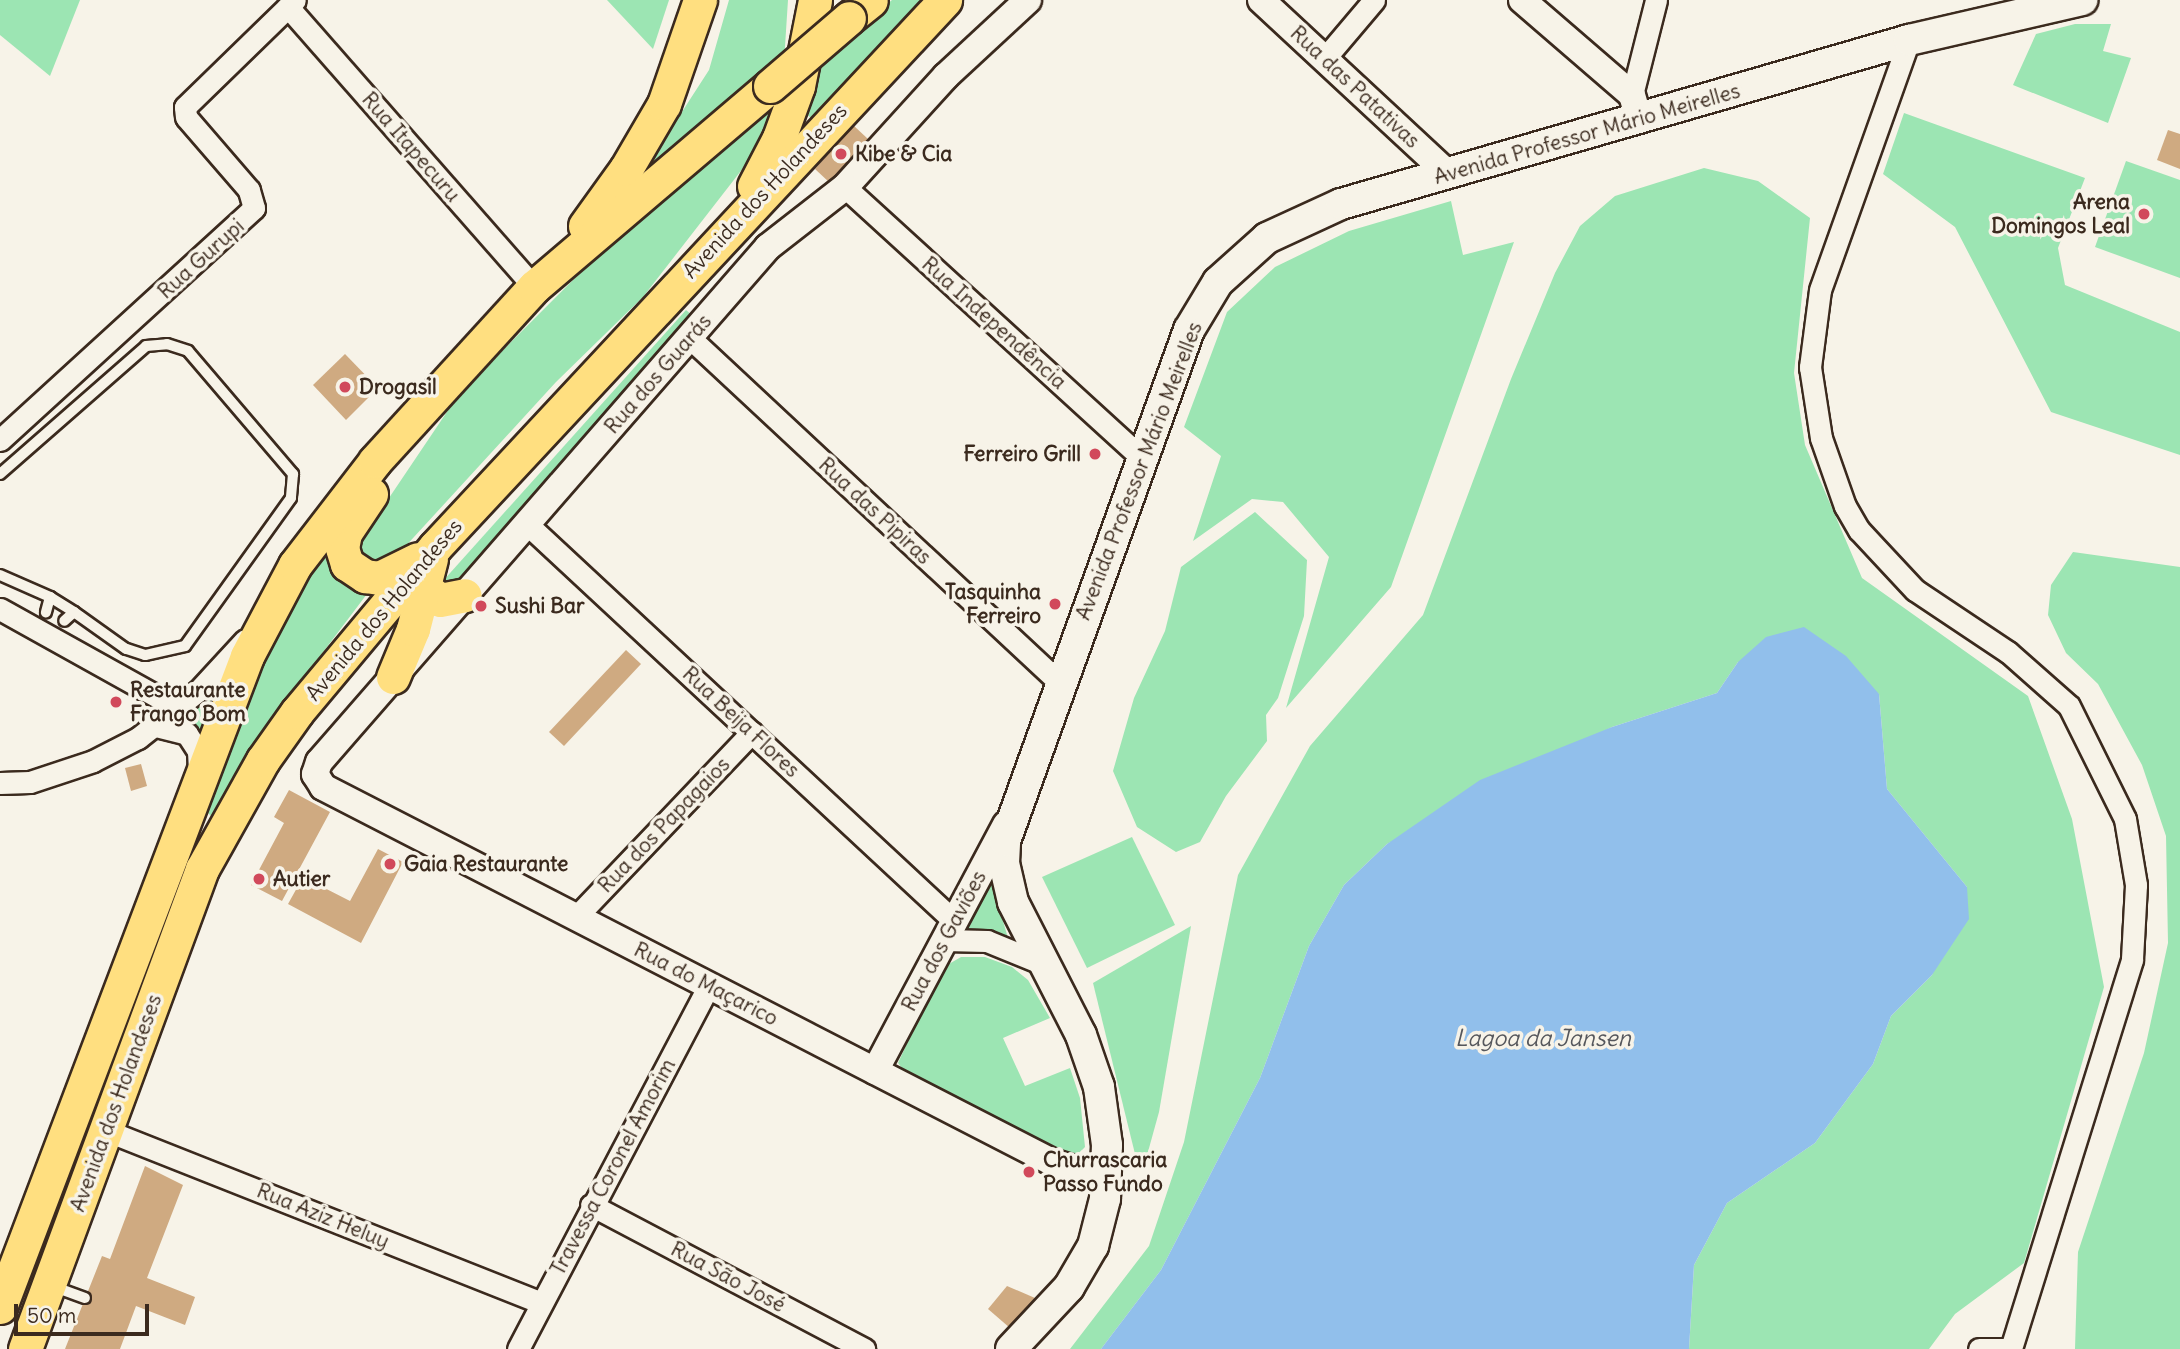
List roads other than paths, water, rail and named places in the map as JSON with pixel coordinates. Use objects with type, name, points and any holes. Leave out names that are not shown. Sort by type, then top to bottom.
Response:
[{"type":"main road","points":[[534,287],[606,199],[641,146],[676,76],[700,0]]},
{"type":"main road","points":[[724,232],[761,172],[786,120],[805,59],[815,0]]},
{"type":"main road","name":"Avenida dos Holandeses","points":[[25,1349],[202,870],[239,797],[297,712],[435,547],[724,232],[945,0]]},
{"type":"main road","name":"Avenida Professor Mário Meirelles","points":[[1011,1349],[1083,1266],[1100,1223],[1107,1145],[1099,1087],[1080,1035],[1042,964],[1007,882],[1004,853],[1014,811],[1060,683],[1189,330],[1205,301],[1233,266],[1267,238],[1307,217],[1448,174],[1635,107],[2001,16],[2082,0]]},
{"type":"main road","name":"Avenida dos Holandeses","points":[[0,1307],[198,779],[265,617],[322,524],[442,383],[534,287],[860,9]]},
{"type":"main road","points":[[435,547],[397,573],[379,578],[357,572],[348,564],[342,548],[349,526],[442,383]]},
{"type":"main road","points":[[393,677],[413,629],[435,547]]},
{"type":"main road","points":[[423,587],[440,600],[465,595]]},
{"type":"street","name":"Rua dos Guarás","points":[[315,774],[319,762],[768,247],[845,187],[946,76],[1028,0]]},
{"type":"street","name":"Rua das Patativas","points":[[1261,0],[1448,174]]},
{"type":"street","points":[[1325,58],[1374,0]]},
{"type":"street","points":[[1522,0],[1635,107]]},
{"type":"street","points":[[1635,107],[1656,0]]},
{"type":"street","points":[[2001,16],[2045,0]]},
{"type":"street","name":"Rua Itapecuru","points":[[291,4],[534,287]]},
{"type":"street","name":"Rua Gurupi","points":[[0,440],[254,208],[249,190],[186,117],[185,107],[291,4]]},
{"type":"street","points":[[1909,40],[1820,290],[1810,367],[1821,438],[1845,506],[1866,538],[1915,590],[2008,652],[2069,706],[2125,819],[2136,885],[2133,960],[2009,1349],[1979,1349]]},
{"type":"street","name":"Rua Independência","points":[[845,187],[1142,458]]},
{"type":"street","name":"Rua das Pipiras","points":[[690,338],[1060,683]]},
{"type":"street","name":"Rua Beija Flores","points":[[527,524],[752,732],[949,930]]},
{"type":"street","points":[[0,609],[54,618],[178,708]]},
{"type":"street","points":[[0,797],[30,782],[93,761],[156,726],[178,708],[265,617]]},
{"type":"street","points":[[156,726],[187,734],[198,751],[198,779]]},
{"type":"street","name":"Rua dos Papagaios","points":[[576,917],[752,732]]},
{"type":"street","name":"Rua do Maçarico","points":[[315,774],[323,787],[1052,1162],[1106,1179]]},
{"type":"street","points":[[0,783],[30,782]]},
{"type":"street","name":"Rua dos Gaviões","points":[[875,1071],[1014,811]]},
{"type":"street","points":[[949,930],[987,941],[1042,964]]},
{"type":"street","name":"Travessa Coronel Amorim","points":[[518,1349],[709,985]]},
{"type":"street","name":"Rua Aziz Heluy","points":[[105,1130],[541,1303]]},
{"type":"street","name":"Rua São José","points":[[592,1205],[864,1349]]},
{"type":"lane","points":[[0,474],[146,346],[167,344],[188,351],[293,474],[291,498],[185,646],[160,655],[134,652],[54,618],[0,575]]},
{"type":"lane","points":[[49,1285],[85,1298]]},
{"type":"water","name":"Lagoa da Jansen","points":[[1804,627],[1846,656],[1879,694],[1887,789],[1967,887],[1969,919],[1932,975],[1891,1016],[1873,1064],[1815,1143],[1727,1203],[1694,1265],[1689,1349],[1101,1349],[1161,1270],[1260,1078],[1309,946],[1344,885],[1387,844],[1480,780],[1612,727],[1717,693],[1738,662],[1766,637]]},
{"type":"place","name":"Kibe & Cia","points":[[841,154]]},
{"type":"place","name":"Arena Domingos Leal","points":[[2144,214]]},
{"type":"place","name":"Drogasil","points":[[345,387]]},
{"type":"place","name":"Ferreiro Grill","points":[[1095,454]]},
{"type":"place","name":"Tasquinha Ferreiro","points":[[1055,604]]},
{"type":"place","name":"Sushi Bar","points":[[481,606]]},
{"type":"place","name":"Restaurante Frango Bom","points":[[116,702]]},
{"type":"place","name":"Gaia Restaurante","points":[[390,864]]},
{"type":"place","name":"Autier","points":[[259,879]]},
{"type":"place","name":"Churrascaria Passo Fundo","points":[[1029,1172]]}]
